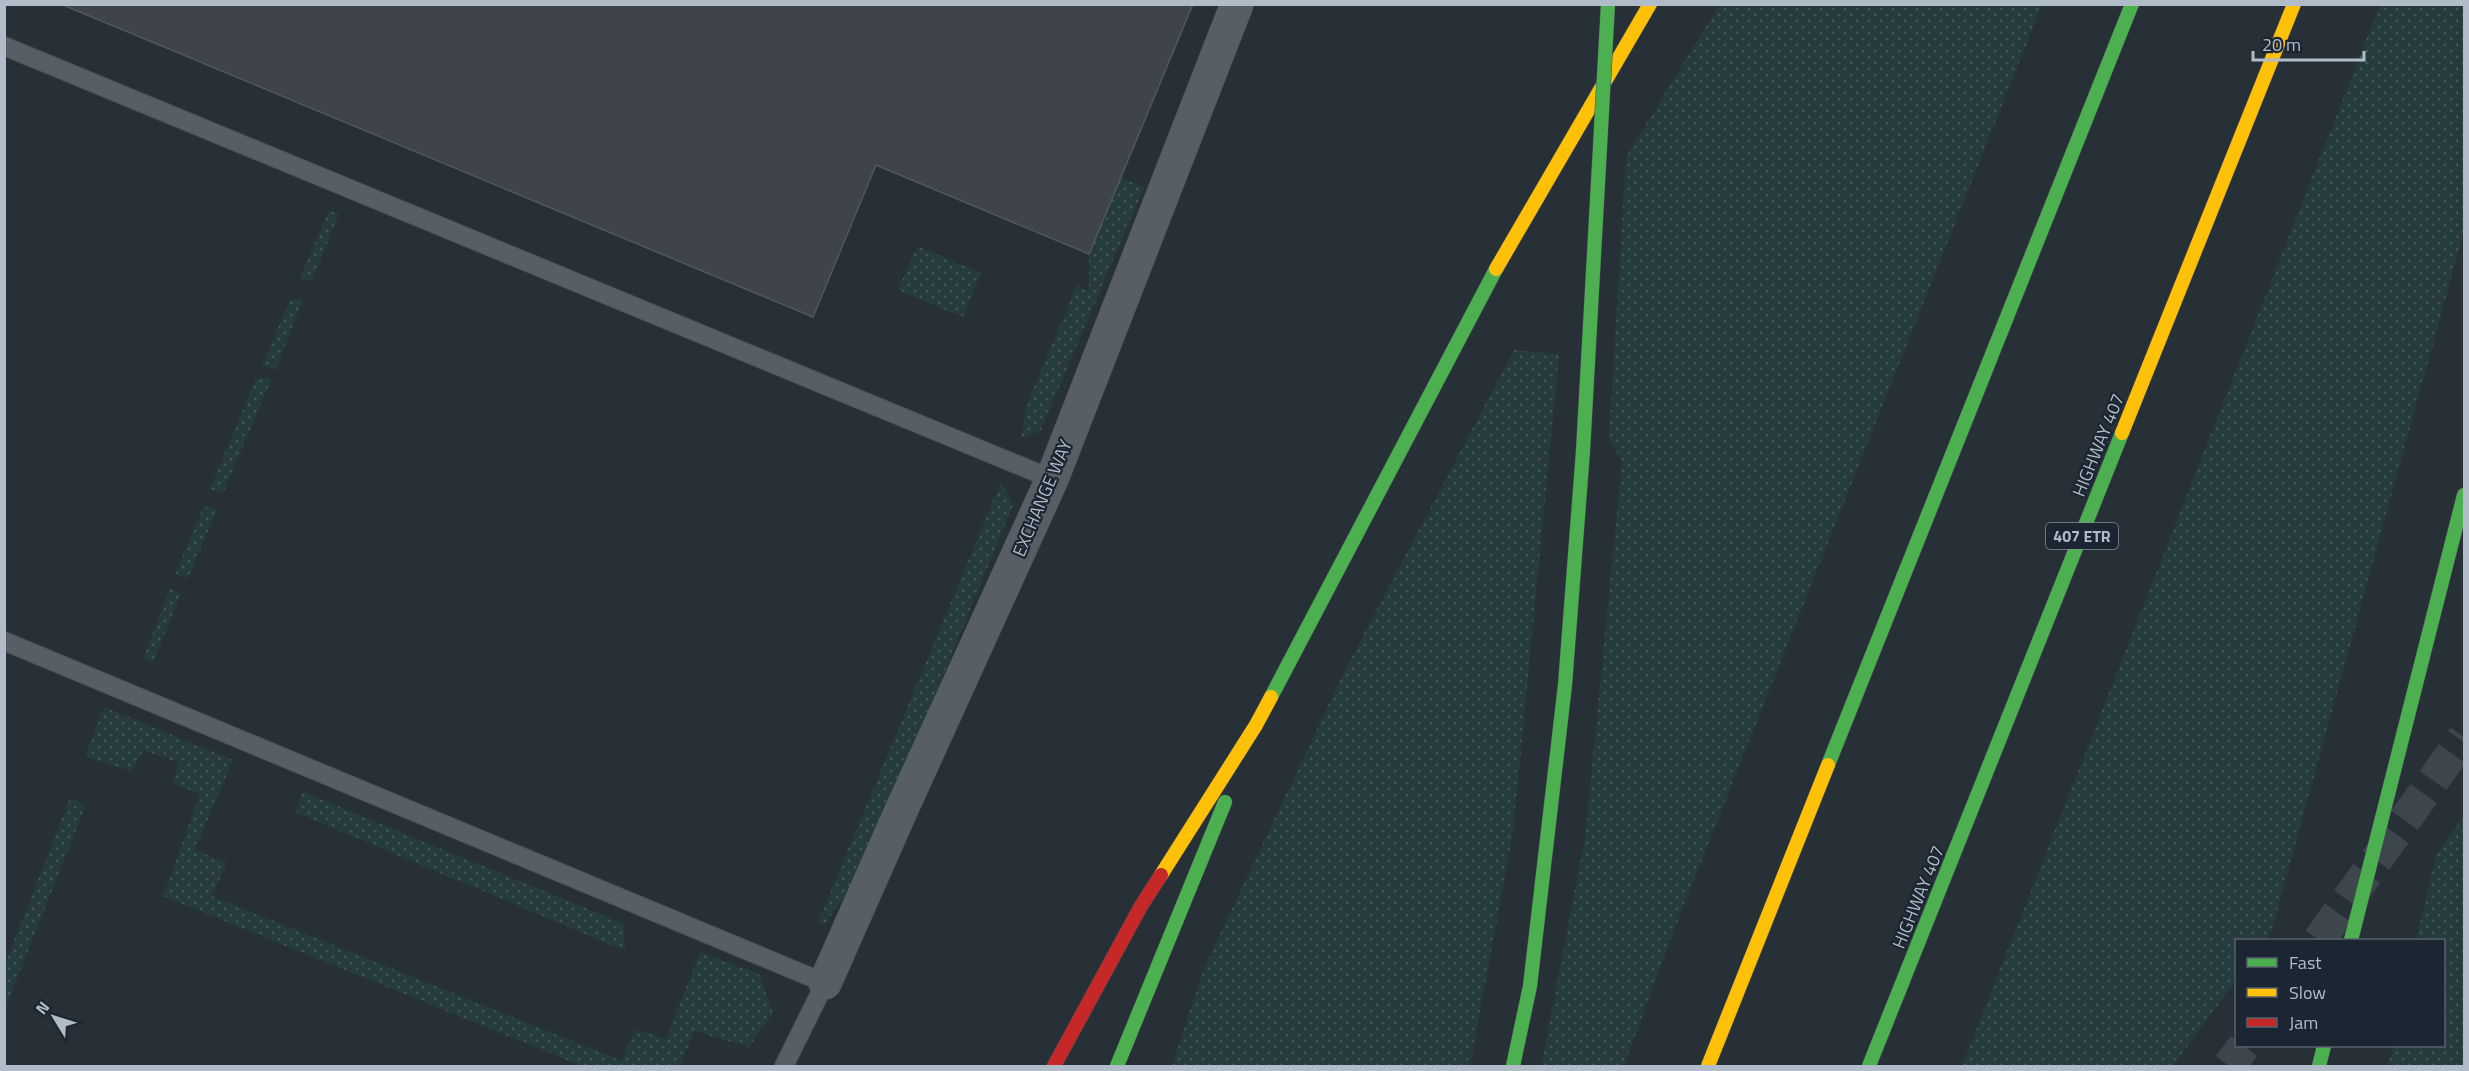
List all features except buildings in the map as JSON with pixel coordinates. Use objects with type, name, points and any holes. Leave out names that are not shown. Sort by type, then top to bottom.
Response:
[{"type":"highway","points":[[1513,1066],[1530,986],[1565,685],[1582,451],[1608,4]]},
{"type":"highway","points":[[1054,1066],[1141,906],[1256,725],[1493,274],[1650,4]]},
{"type":"highway","points":[[1708,1066],[2132,4]]},
{"type":"highway","name":"HIGHWAY 407","points":[[1869,1066],[2294,4]]},
{"type":"highway","points":[[2351,939],[2464,495]]},
{"type":"highway","points":[[1117,1066],[1256,725]]},
{"type":"highway","points":[[2319,1066],[2324,1047]]},
{"type":"street","name":"EXCHANGE WAY","points":[[825,983],[900,811],[1052,479],[1237,4]]},
{"type":"lane","points":[[4,46],[1052,479]]},
{"type":"lane","points":[[4,641],[825,983],[784,1066]]},
{"type":"green space","points":[[1719,5],[2042,5],[1676,925],[1624,1066],[1541,1066],[1585,837],[1622,462],[1609,438],[1626,157]]},
{"type":"green space","points":[[2380,5],[2464,5],[2464,231],[2271,933],[2267,939],[2235,939],[2235,981],[2173,1066],[1962,1066]]},
{"type":"green space","points":[[1121,177],[1144,188],[1040,432],[1021,437],[1027,404],[1077,285],[1089,291],[1089,254]]},
{"type":"green space","points":[[329,210],[339,214],[312,281],[300,278]]},
{"type":"green space","points":[[917,246],[981,273],[963,317],[898,290]]},
{"type":"green space","points":[[303,299],[276,369],[262,366],[290,300]]},
{"type":"green space","points":[[1514,350],[1559,354],[1513,833],[1470,1066],[1172,1066],[1204,968],[1347,666]]},
{"type":"green space","points":[[256,378],[272,378],[223,493],[210,489]]},
{"type":"green space","points":[[1001,482],[1013,505],[862,873],[824,925],[818,922]]},
{"type":"green space","points":[[204,506],[217,510],[188,579],[175,574]]},
{"type":"green space","points":[[170,588],[181,594],[153,663],[143,659]]},
{"type":"green space","points":[[104,707],[233,760],[195,850],[227,863],[212,896],[622,1061],[635,1029],[666,1039],[700,952],[759,974],[773,1013],[749,1047],[694,1031],[680,1066],[582,1066],[163,896],[200,794],[172,783],[179,763],[143,750],[132,772],[85,756]]},
{"type":"green space","points":[[303,792],[624,924],[625,951],[295,812]]},
{"type":"green space","points":[[70,798],[86,805],[5,1009],[5,964]]},
{"type":"green space","points":[[2464,816],[2464,1066],[2388,1066],[2393,1047],[2445,1047],[2445,939],[2416,939],[2436,855]]},
{"type":"tunnel","points":[[2320,939],[2464,737]]},
{"type":"tunnel","points":[[2229,1066],[2243,1047]]},
{"type":"traffic: fast","points":[[1583,451],[1608,4]]},
{"type":"traffic: fast","points":[[1828,765],[2132,4]]},
{"type":"traffic: fast","points":[[1271,697],[1496,269]]},
{"type":"traffic: fast","points":[[1869,1066],[2122,433]]},
{"type":"traffic: fast","points":[[1513,1066],[1530,986],[1565,685],[1583,451]]},
{"type":"traffic: fast","points":[[2351,939],[2464,495]]},
{"type":"traffic: fast","points":[[1117,1066],[1225,802]]},
{"type":"traffic: fast","points":[[2319,1066],[2324,1047]]},
{"type":"traffic: slow","points":[[1496,269],[1650,4]]},
{"type":"traffic: slow","points":[[2122,433],[2294,4]]},
{"type":"traffic: slow","points":[[1161,875],[1256,725],[1271,697]]},
{"type":"traffic: slow","points":[[1708,1066],[1828,765]]},
{"type":"traffic: jam","points":[[1054,1066],[1141,906],[1161,875]]}]
